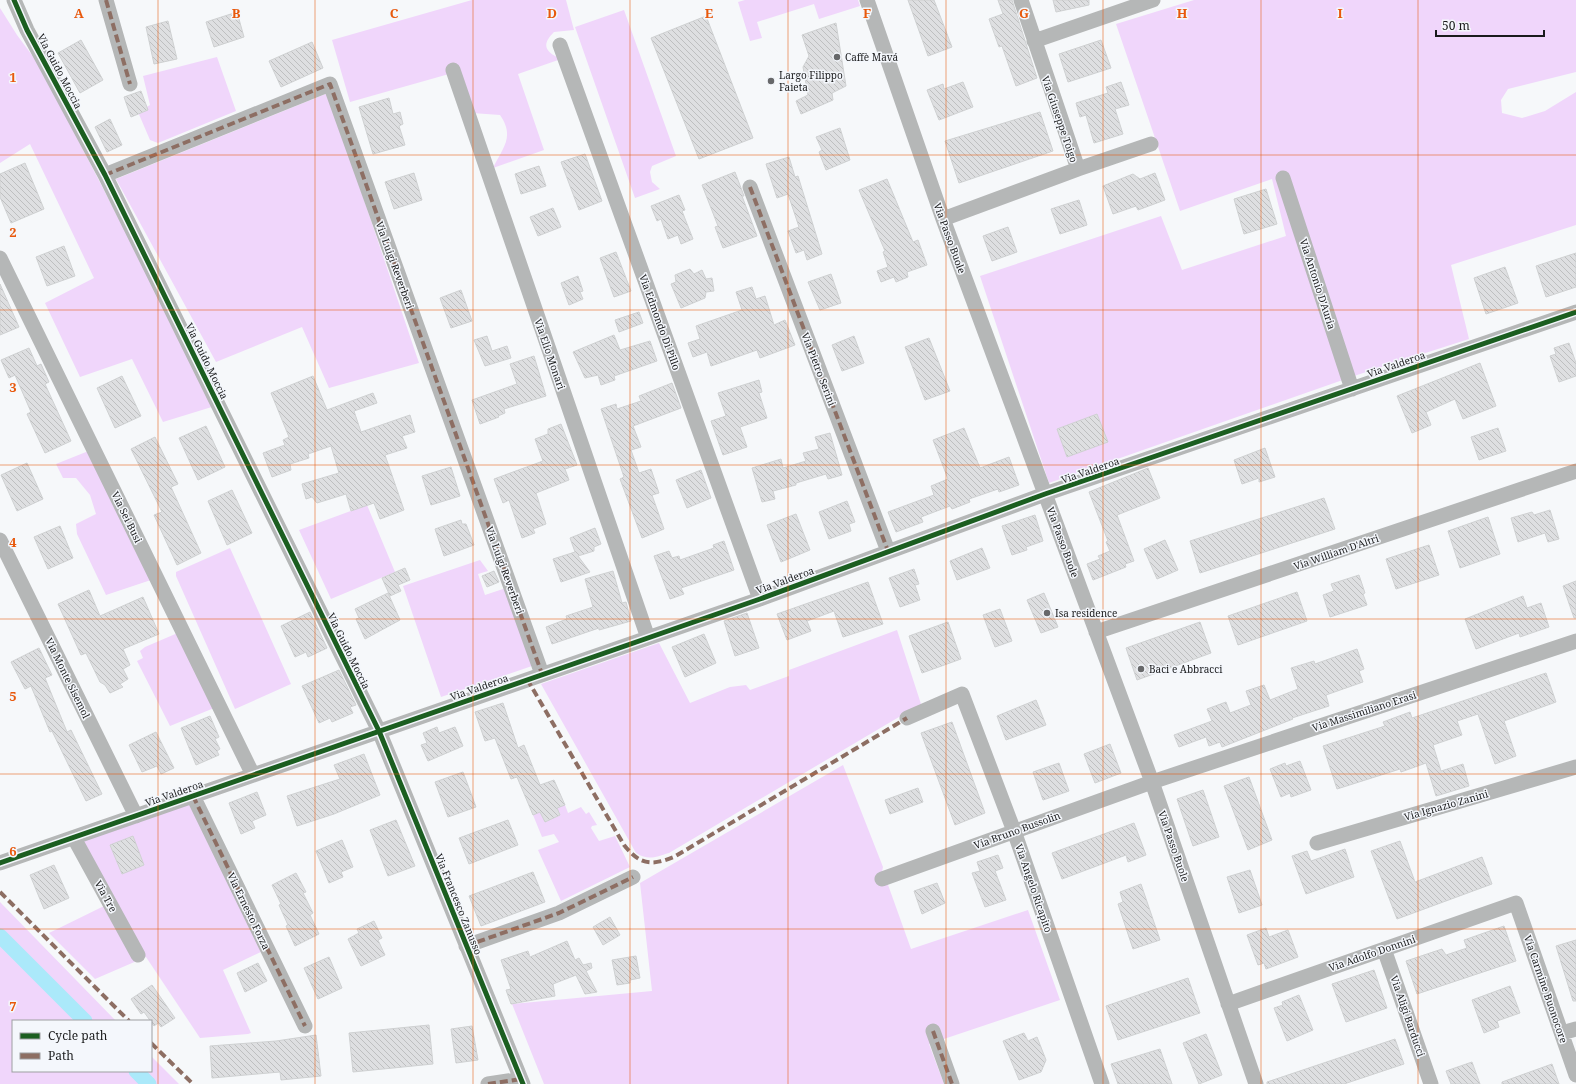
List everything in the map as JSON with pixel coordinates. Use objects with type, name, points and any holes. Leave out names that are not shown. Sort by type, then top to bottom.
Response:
[{"type":"street","name":"Via Guido Moccia","points":[[14,0],[27,30],[105,176],[379,731]]},
{"type":"street","points":[[106,0],[130,84]]},
{"type":"street","name":"Via Passo Buole","points":[[867,0],[943,219],[1152,782],[1256,1084]]},
{"type":"street","name":"Via Giuseppe Toigo","points":[[943,219],[1078,169],[1021,0]]},
{"type":"street","points":[[1034,41],[1153,0]]},
{"type":"street","name":"Via Edmondo Di Pillo","points":[[560,45],[760,599]]},
{"type":"street","name":"Via Elio Monari","points":[[453,70],[648,638]]},
{"type":"street","name":"Via Luigi Reverberi","points":[[105,176],[330,84],[542,674]]},
{"type":"street","points":[[1078,169],[1151,144]]},
{"type":"street","name":"Via Antonio D'Auria","points":[[1283,178],[1352,389]]},
{"type":"street","name":"Via Pietro Serini","points":[[750,187],[888,551]]},
{"type":"street","name":"Via Sei Busi","points":[[0,258],[253,775]]},
{"type":"street","name":"Via Valderoa","points":[[0,863],[760,599],[1045,494],[1576,312]]},
{"type":"street","name":"Via William D'Altri","points":[[1096,632],[1576,471]]},
{"type":"street","name":"Via Monte Sisemol","points":[[0,540],[136,816]]},
{"type":"street","name":"Via Massimiliano Erasi","points":[[1152,782],[1576,641]]},
{"type":"street","name":"Via Angelo Ricapito","points":[[907,718],[962,694],[1014,831],[1102,1084]]},
{"type":"street","name":"Via Francesco Zanusso","points":[[379,731],[522,1081]]},
{"type":"street","name":"Via Ignazio Zanini","points":[[1316,843],[1576,767]]},
{"type":"street","name":"Via Bruno Bussolin","points":[[882,879],[1152,782]]},
{"type":"street","name":"Via Ernesto Forza","points":[[193,796],[305,1026]]},
{"type":"street","name":"Via Tre","points":[[74,838],[138,955]]},
{"type":"street","points":[[466,946],[559,913],[634,877]]},
{"type":"street","name":"Via Adolfo Donnini","points":[[1228,1004],[1516,903]]},
{"type":"street","name":"Via Carmine Buonocore","points":[[1516,903],[1569,1031],[1576,1076]]},
{"type":"street","name":"Via Aligi Barducci","points":[[1384,949],[1431,1084]]},
{"type":"street","points":[[933,1031],[952,1084]]},
{"type":"street","points":[[488,1084],[522,1081]]},
{"type":"shaded area","points":[[472,0],[566,0],[574,30],[554,32],[547,41],[546,44],[548,51],[561,59],[518,74],[544,150],[493,168],[506,142],[507,130],[504,123],[500,115],[472,113],[449,74],[350,102],[332,40]]},
{"type":"shaded area","points":[[745,0],[858,0],[860,6],[819,19],[814,4],[757,22],[762,38],[750,41],[738,2]]},
{"type":"shaded area","points":[[1194,0],[1576,0],[1576,72],[1508,89],[1501,100],[1502,113],[1522,118],[1545,111],[1576,92],[1576,225],[1451,265],[1469,339],[1357,375],[1049,483],[980,276],[1161,216],[1182,270],[1286,236],[1272,179],[1180,211],[1116,24]]},
{"type":"shaded area","points":[[0,8],[17,35],[40,66],[215,406],[163,422],[132,359],[80,377],[45,303],[94,278],[30,144],[0,163]]},
{"type":"shaded area","points":[[624,10],[676,156],[652,166],[650,172],[652,182],[660,189],[635,198],[575,27]]},
{"type":"shaded area","points":[[217,57],[236,111],[158,143],[150,140],[138,112],[150,105],[143,76]]},
{"type":"shaded area","points":[[328,93],[419,363],[329,388],[302,327],[216,362],[116,179]]},
{"type":"shaded area","points":[[96,448],[154,579],[106,595],[77,534],[76,524],[96,514],[90,495],[76,478],[63,478],[56,464]]},
{"type":"shaded area","points":[[367,505],[395,572],[331,599],[299,530]]},
{"type":"shaded area","points":[[230,548],[291,684],[235,709],[176,576],[176,572]]},
{"type":"shaded area","points":[[480,560],[488,571],[478,574],[485,595],[506,588],[532,666],[441,697],[403,586]]},
{"type":"shaded area","points":[[897,630],[921,704],[669,853],[652,858],[636,853],[541,684],[659,643],[690,703],[730,687],[746,685],[750,690],[789,676],[789,670]]},
{"type":"shaded area","points":[[180,632],[219,706],[170,726],[137,661],[143,658],[140,651],[145,647]]},
{"type":"shaded area","points":[[843,765],[883,867],[880,881],[887,882],[911,949],[1028,910],[1060,1000],[929,1044],[944,1084],[544,1084],[512,1004],[652,991],[640,883]]},
{"type":"shaded area","points":[[193,798],[265,950],[223,970],[251,1033],[248,1034],[200,1038],[146,957],[95,979],[49,933],[104,906],[71,844]]},
{"type":"shaded area","points":[[565,805],[568,813],[581,807],[586,814],[589,812],[597,825],[592,826],[591,828],[599,841],[615,836],[630,867],[561,901],[538,850],[559,842],[554,834],[542,837],[533,815],[540,812],[545,822],[560,815],[557,808]]},
{"type":"shaded area","points":[[0,902],[115,1020],[12,1020],[12,1072],[152,1072],[152,1057],[179,1084],[0,1084]]},
{"type":"building","points":[[908,0],[934,0],[952,47],[928,56]]},
{"type":"building","points":[[998,0],[1012,0],[1037,78],[1016,86],[1002,46],[999,47],[989,19],[1003,14]]},
{"type":"building","points":[[1053,0],[1089,0],[1089,5],[1056,12]]},
{"type":"building","points":[[237,12],[244,37],[214,47],[206,22]]},
{"type":"building","points":[[706,16],[753,138],[699,159],[651,38]]},
{"type":"building","points":[[168,21],[177,59],[154,64],[146,27]]},
{"type":"building","points":[[836,23],[846,86],[832,93],[833,100],[801,114],[796,101],[808,95],[803,67],[809,56],[802,35]]},
{"type":"building","points":[[81,40],[103,80],[80,93],[58,53]]},
{"type":"building","points":[[1101,40],[1111,68],[1068,82],[1059,54]]},
{"type":"building","points":[[312,42],[323,68],[281,87],[269,61]]},
{"type":"building","points":[[963,82],[973,107],[939,120],[927,90],[943,84],[944,89]]},
{"type":"building","points":[[1121,82],[1129,105],[1115,109],[1123,134],[1094,143],[1086,115],[1080,117],[1076,103],[1108,93],[1106,87]]},
{"type":"building","points":[[141,91],[148,110],[131,117],[124,97]]},
{"type":"building","points":[[389,98],[393,114],[400,112],[403,124],[399,126],[405,145],[373,154],[359,107]]},
{"type":"building","points":[[1040,112],[1053,151],[959,183],[945,141]]},
{"type":"building","points":[[110,119],[122,145],[107,152],[95,127]]},
{"type":"building","points":[[840,128],[850,160],[826,170],[819,152],[822,150],[816,137]]},
{"type":"building","points":[[585,154],[602,201],[579,210],[561,162]]},
{"type":"building","points":[[789,157],[795,177],[798,176],[822,254],[807,260],[804,250],[796,253],[788,231],[799,227],[788,194],[777,198],[766,164]]},
{"type":"building","points":[[25,163],[44,209],[11,223],[0,197],[0,174]]},
{"type":"building","points":[[539,166],[546,186],[521,194],[515,174]]},
{"type":"building","points":[[735,172],[757,236],[723,248],[715,227],[718,226],[702,185]]},
{"type":"building","points":[[414,173],[422,200],[394,209],[385,182]]},
{"type":"building","points":[[1155,173],[1165,200],[1138,210],[1136,206],[1113,214],[1103,186],[1133,174],[1140,179]]},
{"type":"building","points":[[887,179],[913,242],[918,240],[927,265],[907,272],[908,277],[896,282],[894,277],[881,282],[877,271],[888,267],[883,252],[885,251],[859,190]]},
{"type":"building","points":[[1266,189],[1277,224],[1244,234],[1234,199]]},
{"type":"building","points":[[679,195],[685,210],[682,211],[693,239],[681,244],[678,235],[668,239],[661,219],[657,221],[651,206]]},
{"type":"building","points":[[1079,200],[1087,225],[1060,234],[1051,209]]},
{"type":"building","points":[[553,208],[561,227],[538,236],[530,217]]},
{"type":"building","points":[[1008,227],[1017,252],[992,261],[983,236]]},
{"type":"building","points":[[64,246],[75,276],[47,286],[36,257]]},
{"type":"building","points":[[616,252],[631,291],[614,297],[600,258]]},
{"type":"building","points":[[1576,253],[1576,287],[1546,297],[1536,266]]},
{"type":"building","points":[[1505,267],[1518,303],[1486,314],[1474,278]]},
{"type":"building","points":[[690,269],[694,274],[702,270],[706,279],[712,278],[714,291],[706,292],[705,298],[681,308],[671,284],[676,282],[675,275]]},
{"type":"building","points":[[831,274],[841,303],[820,310],[808,282]]},
{"type":"building","points":[[578,276],[583,291],[580,292],[583,299],[569,305],[561,283]]},
{"type":"building","points":[[0,284],[19,327],[0,335]]},
{"type":"building","points":[[752,287],[756,299],[765,296],[774,325],[785,320],[795,345],[760,358],[757,350],[711,366],[707,352],[693,357],[688,343],[700,339],[696,326],[742,310],[736,292]]},
{"type":"building","points":[[461,290],[472,321],[451,328],[440,298]]},
{"type":"building","points":[[639,312],[643,323],[619,332],[615,320]]},
{"type":"building","points":[[614,335],[620,350],[650,341],[657,361],[614,376],[615,380],[601,385],[598,375],[585,378],[573,352]]},
{"type":"building","points":[[487,336],[492,351],[507,346],[511,358],[485,366],[474,340]]},
{"type":"building","points":[[854,336],[864,363],[842,371],[832,345]]},
{"type":"building","points":[[929,338],[950,391],[925,400],[905,347]]},
{"type":"building","points":[[1569,343],[1576,363],[1576,376],[1559,382],[1550,356],[1556,354],[1554,348]]},
{"type":"building","points":[[29,348],[37,366],[41,364],[49,382],[45,384],[71,441],[45,453],[27,414],[31,412],[15,375],[9,378],[1,360]]},
{"type":"building","points":[[534,356],[546,396],[504,409],[505,413],[498,416],[499,417],[480,424],[472,400],[517,384],[510,364]]},
{"type":"building","points":[[1480,363],[1496,406],[1463,419],[1455,399],[1426,412],[1431,425],[1412,433],[1397,396]]},
{"type":"building","points":[[122,376],[141,416],[115,428],[97,388]]},
{"type":"building","points":[[313,376],[327,410],[373,393],[377,403],[354,411],[361,432],[410,415],[415,432],[402,436],[407,448],[385,455],[404,510],[380,519],[374,503],[351,511],[346,494],[317,503],[312,497],[306,499],[302,484],[339,473],[331,446],[308,454],[309,458],[290,464],[291,470],[272,477],[263,453],[285,445],[283,440],[289,437],[271,393]]},
{"type":"building","points":[[759,380],[762,392],[759,393],[767,418],[740,427],[747,447],[723,455],[711,421],[726,416],[718,393]]},
{"type":"building","points":[[672,383],[681,408],[633,426],[641,447],[631,450],[639,473],[651,469],[659,493],[652,495],[664,529],[642,538],[620,479],[624,477],[601,409],[616,404],[617,409],[641,401],[639,396]]},
{"type":"building","points":[[1097,414],[1108,442],[1067,457],[1057,429]]},
{"type":"building","points":[[561,424],[577,465],[565,469],[569,480],[536,493],[546,524],[533,529],[535,533],[522,538],[509,500],[503,503],[494,479],[543,461],[535,439],[548,434],[548,429]]},
{"type":"building","points":[[206,426],[225,467],[198,480],[179,438]]},
{"type":"building","points":[[964,428],[980,468],[1009,457],[1019,485],[999,492],[998,489],[969,499],[970,502],[952,509],[950,506],[921,517],[923,522],[896,532],[888,512],[934,495],[931,486],[948,479],[933,440]]},
{"type":"building","points":[[1498,428],[1506,451],[1479,460],[1471,437]]},
{"type":"building","points":[[830,433],[842,475],[828,479],[826,474],[796,483],[796,485],[773,491],[775,499],[762,502],[752,468],[781,459],[783,468],[806,461],[803,453],[819,449],[815,437]]},
{"type":"building","points":[[155,437],[178,484],[171,487],[201,553],[177,565],[154,515],[162,512],[131,449]]},
{"type":"building","points":[[1265,448],[1275,477],[1259,482],[1259,478],[1242,484],[1234,460]]},
{"type":"building","points":[[27,463],[43,499],[17,511],[1,475]]},
{"type":"building","points":[[451,467],[460,496],[431,505],[422,476]]},
{"type":"building","points":[[1148,468],[1160,498],[1117,515],[1134,561],[1125,564],[1126,567],[1093,580],[1087,564],[1100,559],[1098,556],[1110,551],[1106,542],[1108,541],[1089,492]]},
{"type":"building","points":[[701,470],[711,498],[687,508],[676,480]]},
{"type":"building","points":[[232,490],[252,533],[227,545],[208,501]]},
{"type":"building","points":[[1324,498],[1335,529],[1200,573],[1190,541]]},
{"type":"building","points":[[847,501],[855,522],[849,524],[851,531],[829,539],[819,512]]},
{"type":"building","points":[[1550,510],[1559,539],[1548,542],[1545,533],[1518,542],[1511,518],[1532,512],[1534,515]]},
{"type":"building","points":[[796,514],[810,550],[781,562],[767,525]]},
{"type":"building","points":[[1035,515],[1043,541],[1026,547],[1027,550],[1012,555],[1002,526]]},
{"type":"building","points":[[1488,517],[1500,554],[1460,568],[1448,531]]},
{"type":"building","points":[[461,520],[462,524],[466,524],[474,545],[444,556],[435,529]]},
{"type":"building","points":[[60,526],[73,558],[48,569],[34,537]]},
{"type":"building","points":[[595,528],[601,544],[594,547],[594,551],[578,556],[590,572],[561,582],[553,559],[575,552],[570,538]]},
{"type":"building","points":[[1165,540],[1178,570],[1157,579],[1144,549]]},
{"type":"building","points":[[724,541],[734,570],[681,588],[684,594],[670,599],[654,556],[669,551],[672,558],[679,556],[680,560],[714,548],[713,545]]},
{"type":"building","points":[[1429,545],[1439,575],[1396,589],[1386,559]]},
{"type":"building","points":[[982,548],[990,568],[957,580],[950,561]]},
{"type":"building","points":[[405,568],[410,580],[398,585],[401,591],[390,596],[382,578]]},
{"type":"building","points":[[914,569],[919,584],[915,585],[920,600],[900,607],[889,578]]},
{"type":"building","points":[[494,571],[499,582],[487,587],[482,576]]},
{"type":"building","points":[[613,571],[622,603],[626,602],[631,621],[599,630],[599,628],[552,644],[546,627],[567,619],[566,616],[593,607],[585,579]]},
{"type":"building","points":[[1359,575],[1367,605],[1330,617],[1323,595],[1334,591],[1331,584]]},
{"type":"building","points":[[1576,581],[1576,618],[1574,618],[1563,586]]},
{"type":"building","points":[[868,582],[883,624],[843,637],[834,611],[807,621],[811,631],[787,640],[777,614]]},
{"type":"building","points":[[89,590],[100,616],[143,597],[159,634],[123,649],[130,665],[123,669],[128,679],[120,684],[123,687],[110,693],[105,685],[100,682],[86,653],[81,655],[58,604]]},
{"type":"building","points":[[1297,592],[1307,621],[1238,645],[1228,616]]},
{"type":"building","points":[[388,593],[400,620],[365,639],[356,619],[359,618],[355,609]]},
{"type":"building","points":[[1044,593],[1058,627],[1041,633],[1027,600]]},
{"type":"building","points":[[1523,596],[1527,608],[1541,603],[1549,627],[1520,637],[1519,633],[1476,649],[1465,619]]},
{"type":"building","points":[[1000,609],[1012,641],[995,647],[983,615]]},
{"type":"building","points":[[310,612],[327,648],[308,657],[306,652],[295,657],[281,626]]},
{"type":"building","points":[[747,613],[759,648],[735,656],[724,621]]},
{"type":"building","points":[[948,622],[961,659],[922,673],[909,636]]},
{"type":"building","points":[[1200,622],[1211,653],[1137,680],[1126,648]]},
{"type":"building","points":[[704,634],[716,663],[685,677],[672,647]]},
{"type":"building","points":[[39,648],[52,675],[45,678],[67,732],[71,730],[102,794],[86,801],[52,731],[50,732],[31,686],[25,689],[11,662]]},
{"type":"building","points":[[1357,649],[1364,669],[1359,671],[1363,682],[1326,695],[1329,706],[1292,718],[1293,719],[1222,747],[1220,742],[1209,746],[1206,737],[1179,747],[1174,735],[1212,721],[1207,709],[1226,702],[1230,713],[1251,705],[1246,691],[1264,685],[1270,700],[1298,689],[1291,668],[1314,661],[1315,664]]},
{"type":"building","points":[[339,670],[356,705],[350,707],[353,713],[332,722],[330,718],[319,723],[302,686]]},
{"type":"building","points":[[1546,673],[1556,702],[1504,721],[1516,756],[1495,764],[1478,714],[1457,721],[1462,735],[1433,745],[1441,771],[1463,764],[1469,786],[1436,796],[1426,763],[1401,772],[1400,769],[1337,789],[1323,746],[1385,726],[1383,722],[1410,712],[1412,718]]},
{"type":"building","points":[[1036,700],[1046,725],[1006,740],[997,716]]},
{"type":"building","points":[[503,703],[518,748],[524,745],[540,785],[554,780],[565,805],[557,808],[560,815],[545,822],[540,812],[533,815],[517,777],[511,779],[495,738],[485,741],[475,712]]},
{"type":"building","points":[[210,716],[219,737],[215,739],[220,749],[217,751],[219,755],[196,765],[181,728]]},
{"type":"building","points":[[952,722],[985,813],[955,825],[921,733]]},
{"type":"building","points":[[437,727],[439,733],[455,727],[463,746],[428,761],[421,745],[427,743],[423,733]]},
{"type":"building","points":[[156,732],[174,768],[161,774],[157,766],[142,772],[129,745]]},
{"type":"building","points":[[1110,744],[1121,773],[1095,783],[1084,754]]},
{"type":"building","points":[[364,754],[380,795],[334,814],[297,826],[287,796],[340,779],[334,765]]},
{"type":"building","points":[[1300,761],[1311,790],[1291,797],[1290,793],[1281,797],[1270,769],[1285,763],[1286,766]]},
{"type":"building","points":[[1059,763],[1069,791],[1043,800],[1033,772]]},
{"type":"building","points":[[463,772],[476,807],[448,817],[435,782]]},
{"type":"building","points":[[1249,777],[1272,840],[1248,850],[1224,786]]},
{"type":"building","points":[[918,788],[923,802],[890,814],[885,800]]},
{"type":"building","points":[[1203,790],[1219,837],[1193,846],[1177,799]]},
{"type":"building","points":[[257,792],[266,815],[252,821],[255,828],[241,834],[229,803]]},
{"type":"building","points":[[396,820],[415,866],[388,876],[370,830]]},
{"type":"building","points":[[508,820],[518,845],[469,864],[459,838]]},
{"type":"building","points":[[1134,823],[1146,855],[1128,862],[1126,855],[1062,879],[1052,853]]},
{"type":"building","points":[[133,836],[144,865],[122,874],[110,845]]},
{"type":"building","points":[[342,840],[353,867],[341,872],[343,877],[329,883],[316,851]]},
{"type":"building","points":[[1400,841],[1415,882],[1482,857],[1492,884],[1397,919],[1371,851]]},
{"type":"building","points":[[1345,849],[1354,877],[1306,894],[1292,856],[1307,851],[1311,861]]},
{"type":"building","points":[[998,855],[1003,868],[995,871],[1006,900],[985,907],[972,873],[980,871],[977,862]]},
{"type":"building","points":[[54,865],[69,898],[44,909],[30,875]]},
{"type":"building","points":[[1250,870],[1262,905],[1239,913],[1227,877]]},
{"type":"building","points":[[533,872],[545,902],[481,926],[469,896]]},
{"type":"building","points":[[296,873],[306,892],[303,893],[313,913],[310,915],[319,934],[295,946],[279,905],[281,904],[272,885]]},
{"type":"building","points":[[937,883],[945,903],[922,914],[914,891]]},
{"type":"building","points":[[1141,884],[1160,940],[1133,949],[1118,904],[1123,902],[1120,892]]},
{"type":"building","points":[[610,917],[620,935],[603,945],[593,927]]},
{"type":"building","points":[[374,921],[382,938],[378,940],[385,955],[361,966],[348,939],[359,933],[357,929]]},
{"type":"building","points":[[1504,926],[1516,961],[1417,994],[1406,961],[1442,949],[1446,955],[1467,948],[1464,940]]},
{"type":"building","points":[[1266,928],[1269,937],[1288,930],[1298,957],[1266,969],[1264,963],[1258,965],[1247,935]]},
{"type":"building","points":[[1576,940],[1576,1001],[1573,1001],[1556,946]]},
{"type":"building","points":[[567,941],[575,960],[579,958],[583,965],[591,963],[592,968],[586,971],[597,992],[585,994],[576,975],[553,984],[555,996],[511,1004],[506,990],[511,989],[501,960],[528,951],[530,957]]},
{"type":"building","points":[[636,956],[640,978],[630,980],[630,983],[617,985],[612,960]]},
{"type":"building","points":[[329,957],[342,988],[318,999],[304,968]]},
{"type":"building","points":[[258,963],[267,981],[245,992],[237,973]]},
{"type":"building","points":[[1374,970],[1387,1008],[1346,1022],[1332,984]]},
{"type":"building","points":[[1188,978],[1200,1013],[1118,1040],[1106,1006]]},
{"type":"building","points":[[152,985],[175,1018],[161,1027],[158,1023],[154,1026],[152,1020],[150,1020],[144,1012],[141,1014],[131,999]]},
{"type":"building","points":[[1510,986],[1520,1013],[1497,1021],[1499,1027],[1484,1033],[1472,1000]]},
{"type":"building","points":[[1299,995],[1313,1030],[1287,1041],[1274,1008],[1283,1005],[1282,1002]]},
{"type":"building","points":[[429,1025],[433,1064],[353,1072],[349,1033]]},
{"type":"building","points":[[472,1026],[478,1060],[456,1063],[451,1029]]},
{"type":"building","points":[[1024,1033],[1028,1041],[1037,1037],[1046,1060],[1041,1072],[1019,1080],[1003,1041]]},
{"type":"building","points":[[1206,1034],[1222,1075],[1199,1084],[1183,1043]]},
{"type":"building","points":[[316,1035],[321,1076],[281,1080],[280,1072],[212,1078],[210,1046],[276,1041]]},
{"type":"building","points":[[1395,1039],[1404,1064],[1344,1084],[1267,1084],[1267,1082]]},
{"type":"building","points":[[1160,1049],[1172,1084],[1118,1084],[1111,1064]]},
{"type":"building","points":[[1472,1062],[1480,1084],[1451,1084],[1446,1071]]},
{"type":"building","points":[[1552,1064],[1559,1084],[1502,1084],[1502,1082]]},
{"type":"waterway","points":[[0,936],[84,1020]]},
{"type":"waterway","points":[[137,1072],[149,1084]]},
{"type":"marked path","points":[[106,0],[130,84]]},
{"type":"marked path","points":[[105,175],[330,84],[542,674]]},
{"type":"marked path","points":[[750,187],[888,551]]},
{"type":"marked path","points":[[527,679],[624,845],[635,857],[646,862],[659,862],[674,857],[907,718]]},
{"type":"marked path","points":[[193,796],[305,1026]]},
{"type":"marked path","points":[[466,946],[559,913],[633,877]]},
{"type":"marked path","points":[[0,892],[128,1020]]},
{"type":"marked path","points":[[933,1031],[952,1084]]},
{"type":"marked path","points":[[152,1044],[193,1084]]},
{"type":"marked path","points":[[488,1084],[521,1079]]},
{"type":"cycle path","points":[[14,0],[27,30],[105,175],[379,731],[523,1084]]},
{"type":"cycle path","points":[[0,863],[760,599],[1045,494],[1576,312]]},
{"type":"place","name":"Caffè Mavá","points":[[837,57]]},
{"type":"place","name":"Largo Filippo Faieta","points":[[771,81]]},
{"type":"place","name":"Isa residence","points":[[1047,613]]},
{"type":"place","name":"Baci e Abbracci","points":[[1141,669]]}]
